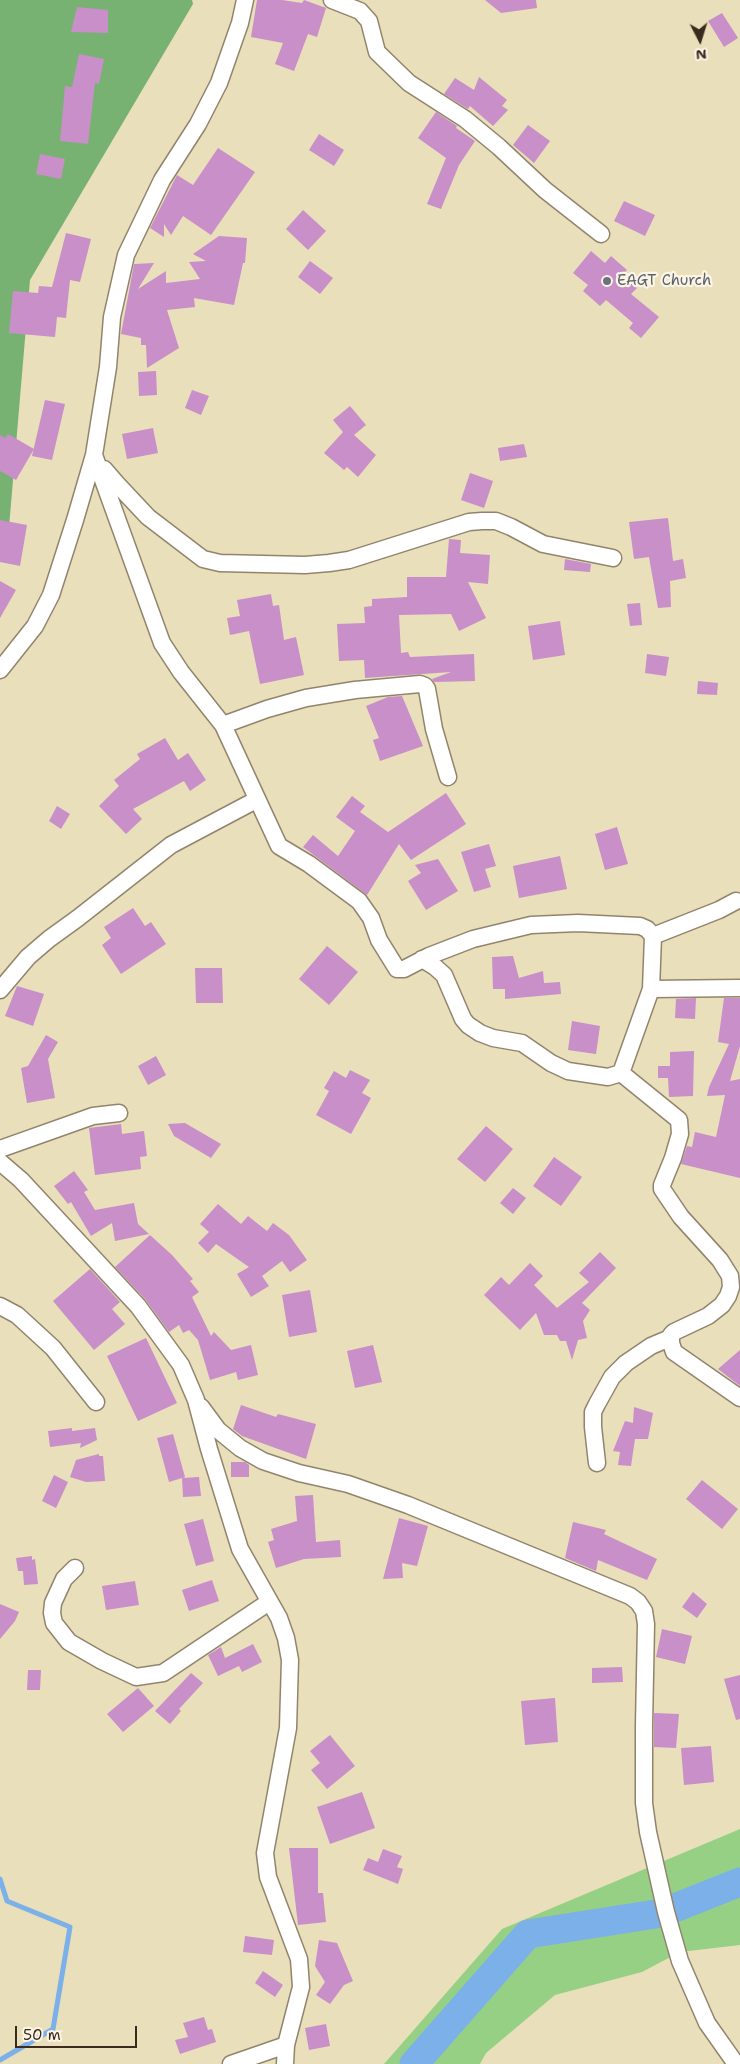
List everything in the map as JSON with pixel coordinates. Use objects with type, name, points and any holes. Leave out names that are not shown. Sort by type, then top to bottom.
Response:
[{"type":"street","points":[[0,670],[35,626],[52,595],[94,455],[108,366],[112,318],[126,255],[162,180],[198,124],[219,83],[240,24],[245,0]]},
{"type":"street","points":[[332,0],[360,11],[369,21],[377,52],[409,83],[466,119],[545,190],[601,234]]},
{"type":"street","points":[[94,455],[116,484],[148,517],[203,560],[220,564],[305,565],[329,563],[359,557],[469,522],[482,521],[496,521],[512,527],[543,544],[613,558]]},
{"type":"street","points":[[94,455],[162,643],[181,672],[223,725],[256,800],[279,846],[309,864],[359,901],[370,918],[379,940],[389,953],[394,966],[400,970],[422,959],[473,939],[531,925],[578,923],[640,926],[647,929],[653,936],[651,989],[621,1073]]},
{"type":"street","points":[[223,725],[267,709],[306,698],[355,690],[420,684],[427,689],[434,729],[448,777]]},
{"type":"street","points":[[0,990],[28,957],[49,939],[104,899],[131,874],[170,845],[256,800]]},
{"type":"street","points":[[653,936],[719,910],[736,901]]},
{"type":"street","points":[[422,959],[435,966],[444,975],[463,1018],[468,1025],[480,1033],[493,1038],[522,1043],[551,1063],[568,1071],[608,1077],[621,1073]]},
{"type":"street","points":[[651,989],[740,988]]},
{"type":"street","points":[[597,1464],[593,1412],[612,1377],[626,1363],[650,1346],[670,1338],[674,1332],[708,1316],[722,1305],[735,1285],[720,1260],[681,1217],[662,1189],[680,1134],[679,1120],[621,1073]]},
{"type":"street","points":[[0,1149],[93,1116],[119,1113]]},
{"type":"street","points":[[0,1162],[21,1180],[138,1306],[180,1365],[196,1400],[234,1531],[251,1569],[278,1618],[286,1638],[290,1660],[288,1728],[265,1853],[268,1877],[299,1959],[301,1987],[286,2045],[286,2064]]},
{"type":"street","points":[[0,1306],[18,1314],[53,1348],[96,1402]]},
{"type":"street","points":[[670,1338],[674,1352],[740,1398]]},
{"type":"street","points":[[196,1400],[218,1430],[240,1448],[263,1461],[299,1473],[348,1484],[408,1505],[630,1596],[638,1602],[644,1611],[646,1624],[644,1803],[648,1832],[666,1912],[680,1961],[707,2023],[736,2064]]},
{"type":"street","points":[[75,1568],[64,1579],[53,1603],[52,1613],[57,1628],[69,1642],[136,1677],[162,1673],[269,1602]]},
{"type":"street","points":[[231,2064],[286,2045]]},
{"type":"green space","points":[[0,0],[192,0],[193,4],[30,280],[8,539],[0,552]]},
{"type":"green space","points":[[740,1829],[740,1945],[680,1952],[642,1972],[555,1995],[486,2053],[480,2064],[384,2064],[502,1929]]},
{"type":"building","points":[[257,0],[282,0],[302,3],[304,0],[326,8],[317,37],[308,34],[294,71],[275,64],[283,43],[251,37]]},
{"type":"building","points":[[485,0],[536,0],[537,8],[501,13]]},
{"type":"building","points":[[77,7],[108,10],[108,33],[71,32]]},
{"type":"building","points":[[722,13],[738,38],[724,47],[708,21]]},
{"type":"building","points":[[79,54],[104,59],[99,84],[95,83],[88,144],[60,141],[65,86],[72,87]]},
{"type":"building","points":[[479,77],[507,100],[502,106],[508,110],[493,126],[470,106],[468,109],[444,94],[455,78],[474,90]]},
{"type":"building","points":[[436,112],[475,141],[459,165],[441,209],[427,204],[446,158],[418,138]]},
{"type":"building","points":[[528,125],[550,141],[534,163],[513,145]]},
{"type":"building","points":[[319,134],[344,150],[334,166],[309,150]]},
{"type":"building","points":[[218,148],[255,172],[211,235],[183,216],[171,235],[164,224],[164,237],[150,228],[177,175],[193,185]]},
{"type":"building","points":[[40,154],[65,159],[61,179],[36,174]]},
{"type":"building","points":[[624,201],[655,215],[645,236],[614,221]]},
{"type":"building","points":[[303,210],[326,231],[308,250],[286,229]]},
{"type":"building","points":[[66,233],[91,239],[80,282],[70,280],[66,318],[57,317],[55,337],[9,333],[13,291],[38,293],[39,286],[52,287]]},
{"type":"building","points":[[219,236],[247,238],[245,263],[243,263],[234,305],[194,298],[195,307],[167,310],[179,348],[147,368],[146,345],[141,345],[141,338],[121,334],[134,264],[154,263],[138,289],[166,271],[166,283],[200,279],[189,262],[206,261],[193,254]]},
{"type":"building","points":[[591,251],[605,263],[611,256],[627,270],[622,276],[637,288],[631,294],[659,317],[641,338],[629,328],[633,323],[606,300],[600,306],[583,291],[588,285],[573,273]]},
{"type":"building","points":[[310,261],[333,278],[320,294],[298,277]]},
{"type":"building","points":[[156,371],[157,395],[139,396],[138,372]]},
{"type":"building","points":[[192,390],[209,396],[201,415],[185,408]]},
{"type":"building","points":[[45,400],[65,404],[52,460],[32,456]]},
{"type":"building","points":[[350,406],[366,425],[354,435],[376,455],[358,477],[347,467],[344,470],[324,453],[343,432],[333,420]]},
{"type":"building","points":[[153,428],[158,453],[127,459],[122,434]]},
{"type":"building","points":[[8,434],[34,449],[16,480],[0,471],[0,435],[5,438]]},
{"type":"building","points":[[524,444],[527,457],[500,461],[498,448]]},
{"type":"building","points":[[470,473],[493,481],[484,508],[461,500]]},
{"type":"building","points":[[668,518],[673,561],[683,559],[686,578],[670,581],[671,607],[658,608],[649,557],[634,559],[629,522]]},
{"type":"building","points":[[0,520],[27,525],[20,566],[0,562]]},
{"type":"building","points":[[449,539],[461,540],[460,553],[490,555],[488,584],[468,582],[486,618],[459,631],[451,614],[399,615],[401,653],[408,652],[410,657],[474,654],[475,681],[434,682],[432,679],[451,672],[365,678],[364,660],[339,661],[337,624],[365,623],[364,607],[372,606],[372,599],[407,597],[407,577],[446,577]]},
{"type":"building","points":[[565,559],[591,564],[590,572],[564,570]]},
{"type":"building","points":[[0,581],[16,590],[0,618]]},
{"type":"building","points":[[271,594],[273,606],[279,605],[284,640],[296,637],[304,675],[260,684],[249,631],[230,635],[227,618],[240,616],[237,600]]},
{"type":"building","points":[[640,603],[642,625],[630,626],[627,604]]},
{"type":"building","points":[[560,621],[565,655],[533,660],[528,626]]},
{"type":"building","points":[[647,654],[669,657],[666,676],[645,673]]},
{"type":"building","points":[[698,681],[718,683],[717,695],[697,694]]},
{"type":"building","points":[[402,696],[423,746],[380,761],[373,740],[379,738],[366,706],[388,697]]},
{"type":"building","points":[[165,738],[178,760],[188,753],[206,780],[190,791],[184,781],[133,809],[142,819],[126,834],[99,806],[119,786],[114,780],[140,759],[137,754]]},
{"type":"building","points":[[446,793],[466,824],[411,860],[399,844],[367,895],[303,847],[313,835],[338,856],[355,831],[336,817],[352,796],[365,806],[360,812],[388,832]]},
{"type":"building","points":[[57,806],[70,814],[61,829],[49,821]]},
{"type":"building","points":[[617,827],[628,864],[605,870],[595,834]]},
{"type":"building","points":[[489,844],[496,866],[485,869],[491,887],[474,892],[461,852]]},
{"type":"building","points":[[560,856],[567,889],[519,898],[513,866]]},
{"type":"building","points":[[438,859],[458,891],[426,910],[408,881],[421,873],[415,865]]},
{"type":"building","points":[[133,908],[145,926],[151,922],[166,944],[121,974],[102,945],[111,938],[104,927]]},
{"type":"building","points":[[327,946],[358,972],[329,1005],[299,979]]},
{"type":"building","points":[[513,956],[519,978],[543,971],[544,983],[560,982],[561,994],[505,999],[505,989],[493,989],[492,957]]},
{"type":"building","points":[[195,968],[222,968],[223,1003],[196,1003]]},
{"type":"building","points":[[17,986],[44,994],[33,1026],[5,1016]]},
{"type":"building","points":[[696,998],[695,1019],[675,1018],[676,999]]},
{"type":"building","points":[[724,998],[740,998],[740,1046],[730,1081],[740,1079],[740,1178],[681,1164],[687,1146],[692,1147],[695,1132],[716,1137],[725,1095],[707,1096],[709,1087],[729,1044],[718,1042]]},
{"type":"building","points":[[572,1021],[600,1026],[596,1054],[568,1050]]},
{"type":"building","points":[[46,1035],[58,1042],[48,1059],[55,1098],[27,1103],[21,1068],[28,1066]]},
{"type":"building","points":[[694,1051],[693,1096],[669,1097],[668,1078],[658,1078],[658,1066],[670,1066],[670,1052]]},
{"type":"building","points":[[156,1056],[166,1075],[148,1085],[138,1066]]},
{"type":"building","points":[[350,1070],[370,1080],[362,1093],[371,1098],[351,1134],[316,1115],[329,1091],[324,1088],[334,1071],[346,1078]]},
{"type":"building","points":[[185,1123],[221,1144],[211,1158],[174,1136],[168,1124]]},
{"type":"building","points":[[121,1124],[122,1134],[144,1131],[147,1156],[140,1157],[141,1169],[95,1175],[89,1128]]},
{"type":"building","points":[[486,1126],[513,1149],[485,1182],[457,1159]]},
{"type":"building","points":[[554,1157],[582,1177],[561,1206],[533,1186]]},
{"type":"building","points":[[74,1171],[88,1190],[84,1192],[95,1210],[134,1203],[138,1224],[149,1234],[115,1241],[112,1223],[91,1236],[71,1202],[68,1204],[54,1186]]},
{"type":"building","points":[[513,1188],[526,1198],[513,1214],[500,1203]]},
{"type":"building","points":[[218,1204],[241,1224],[248,1216],[267,1231],[273,1223],[289,1235],[307,1260],[290,1272],[282,1261],[262,1276],[269,1286],[251,1297],[237,1274],[249,1267],[216,1244],[208,1253],[198,1243],[209,1232],[200,1224]]},
{"type":"building","points":[[150,1235],[172,1255],[193,1279],[190,1281],[199,1292],[192,1297],[211,1336],[214,1332],[231,1350],[251,1345],[258,1375],[238,1380],[236,1372],[210,1380],[198,1340],[189,1330],[183,1333],[179,1325],[169,1332],[145,1299],[115,1267]]},
{"type":"building","points":[[600,1252],[616,1268],[582,1303],[590,1310],[583,1321],[587,1338],[578,1340],[572,1360],[566,1341],[560,1341],[557,1335],[544,1335],[536,1313],[520,1330],[484,1295],[501,1277],[509,1285],[530,1263],[543,1276],[534,1285],[557,1308],[589,1282],[579,1273]]},
{"type":"building","points":[[90,1269],[120,1302],[112,1309],[125,1324],[94,1350],[53,1301]]},
{"type":"building","points":[[310,1290],[317,1332],[289,1337],[282,1295]]},
{"type":"building","points":[[146,1338],[177,1403],[138,1421],[107,1356]]},
{"type":"building","points":[[373,1345],[382,1382],[355,1388],[347,1351]]},
{"type":"building","points":[[740,1350],[740,1386],[718,1369]]},
{"type":"building","points":[[241,1405],[276,1417],[278,1414],[316,1424],[306,1459],[242,1436],[233,1429]]},
{"type":"building","points":[[634,1407],[653,1413],[648,1439],[635,1439],[631,1466],[618,1465],[620,1452],[613,1451],[625,1421],[633,1423]]},
{"type":"building","points":[[72,1428],[72,1431],[95,1428],[97,1440],[80,1448],[81,1443],[50,1447],[48,1431]]},
{"type":"building","points":[[173,1434],[185,1477],[183,1478],[199,1477],[201,1496],[183,1497],[182,1478],[169,1482],[157,1438]]},
{"type":"building","points":[[99,1454],[99,1456],[103,1456],[105,1481],[86,1482],[70,1477],[76,1460]]},
{"type":"building","points":[[231,1462],[245,1462],[249,1465],[249,1477],[231,1477]]},
{"type":"building","points":[[54,1475],[68,1482],[56,1508],[42,1501]]},
{"type":"building","points":[[702,1480],[738,1509],[722,1529],[686,1499]]},
{"type":"building","points":[[313,1495],[316,1542],[340,1540],[341,1557],[304,1559],[276,1568],[268,1542],[274,1540],[271,1529],[297,1521],[295,1496]]},
{"type":"building","points":[[399,1518],[428,1526],[417,1566],[402,1563],[403,1578],[383,1579]]},
{"type":"building","points":[[203,1519],[214,1561],[196,1566],[184,1524]]},
{"type":"building","points":[[573,1522],[606,1530],[604,1534],[657,1559],[647,1580],[598,1560],[596,1571],[565,1558]]},
{"type":"building","points":[[32,1556],[32,1560],[35,1559],[38,1584],[24,1585],[23,1571],[18,1571],[16,1558]]},
{"type":"building","points":[[212,1580],[219,1601],[189,1611],[182,1590]]},
{"type":"building","points":[[135,1581],[139,1605],[106,1610],[102,1586]]},
{"type":"building","points":[[693,1592],[707,1604],[697,1618],[682,1607]]},
{"type":"building","points":[[0,1604],[19,1612],[15,1621],[0,1639]]},
{"type":"building","points":[[662,1629],[692,1636],[685,1664],[656,1657]]},
{"type":"building","points":[[253,1644],[262,1662],[242,1672],[239,1666],[218,1676],[208,1655],[221,1647],[225,1658]]},
{"type":"building","points":[[622,1667],[623,1682],[592,1683],[592,1668]]},
{"type":"building","points":[[28,1670],[41,1670],[40,1690],[27,1690]]},
{"type":"building","points":[[191,1673],[203,1683],[179,1709],[181,1711],[170,1724],[155,1711]]},
{"type":"building","points":[[740,1675],[740,1719],[736,1720],[724,1679]]},
{"type":"building","points":[[138,1688],[154,1706],[123,1732],[107,1714]]},
{"type":"building","points":[[555,1698],[558,1742],[525,1745],[521,1701]]},
{"type":"building","points":[[654,1713],[679,1714],[676,1748],[654,1747]]},
{"type":"building","points":[[330,1735],[355,1766],[327,1789],[311,1770],[320,1763],[310,1751]]},
{"type":"building","points":[[711,1746],[714,1782],[684,1785],[681,1748]]},
{"type":"building","points":[[362,1792],[375,1828],[330,1844],[317,1807]]},
{"type":"building","points":[[289,1848],[318,1848],[318,1893],[323,1893],[326,1922],[298,1925]]},
{"type":"building","points":[[383,1849],[402,1856],[397,1867],[403,1869],[398,1884],[363,1870],[368,1858],[378,1862]]},
{"type":"building","points":[[245,1936],[274,1940],[272,1955],[243,1952]]},
{"type":"building","points":[[319,1940],[337,1943],[353,1981],[344,1985],[330,2004],[316,1995],[325,1982],[315,1966]]},
{"type":"building","points":[[263,1971],[283,1985],[275,1997],[255,1983]]},
{"type":"building","points":[[204,2017],[208,2030],[212,2029],[216,2042],[180,2054],[175,2040],[188,2037],[183,2023]]},
{"type":"building","points":[[326,2024],[330,2046],[309,2050],[305,2028]]},
{"type":"waterway","points":[[0,1879],[7,1901],[70,1927],[53,2029],[0,2060]]},
{"type":"waterway","points":[[414,2064],[528,1934],[662,1913],[740,1882]]},
{"type":"place","name":"EAGT Church","points":[[607,281]]}]
